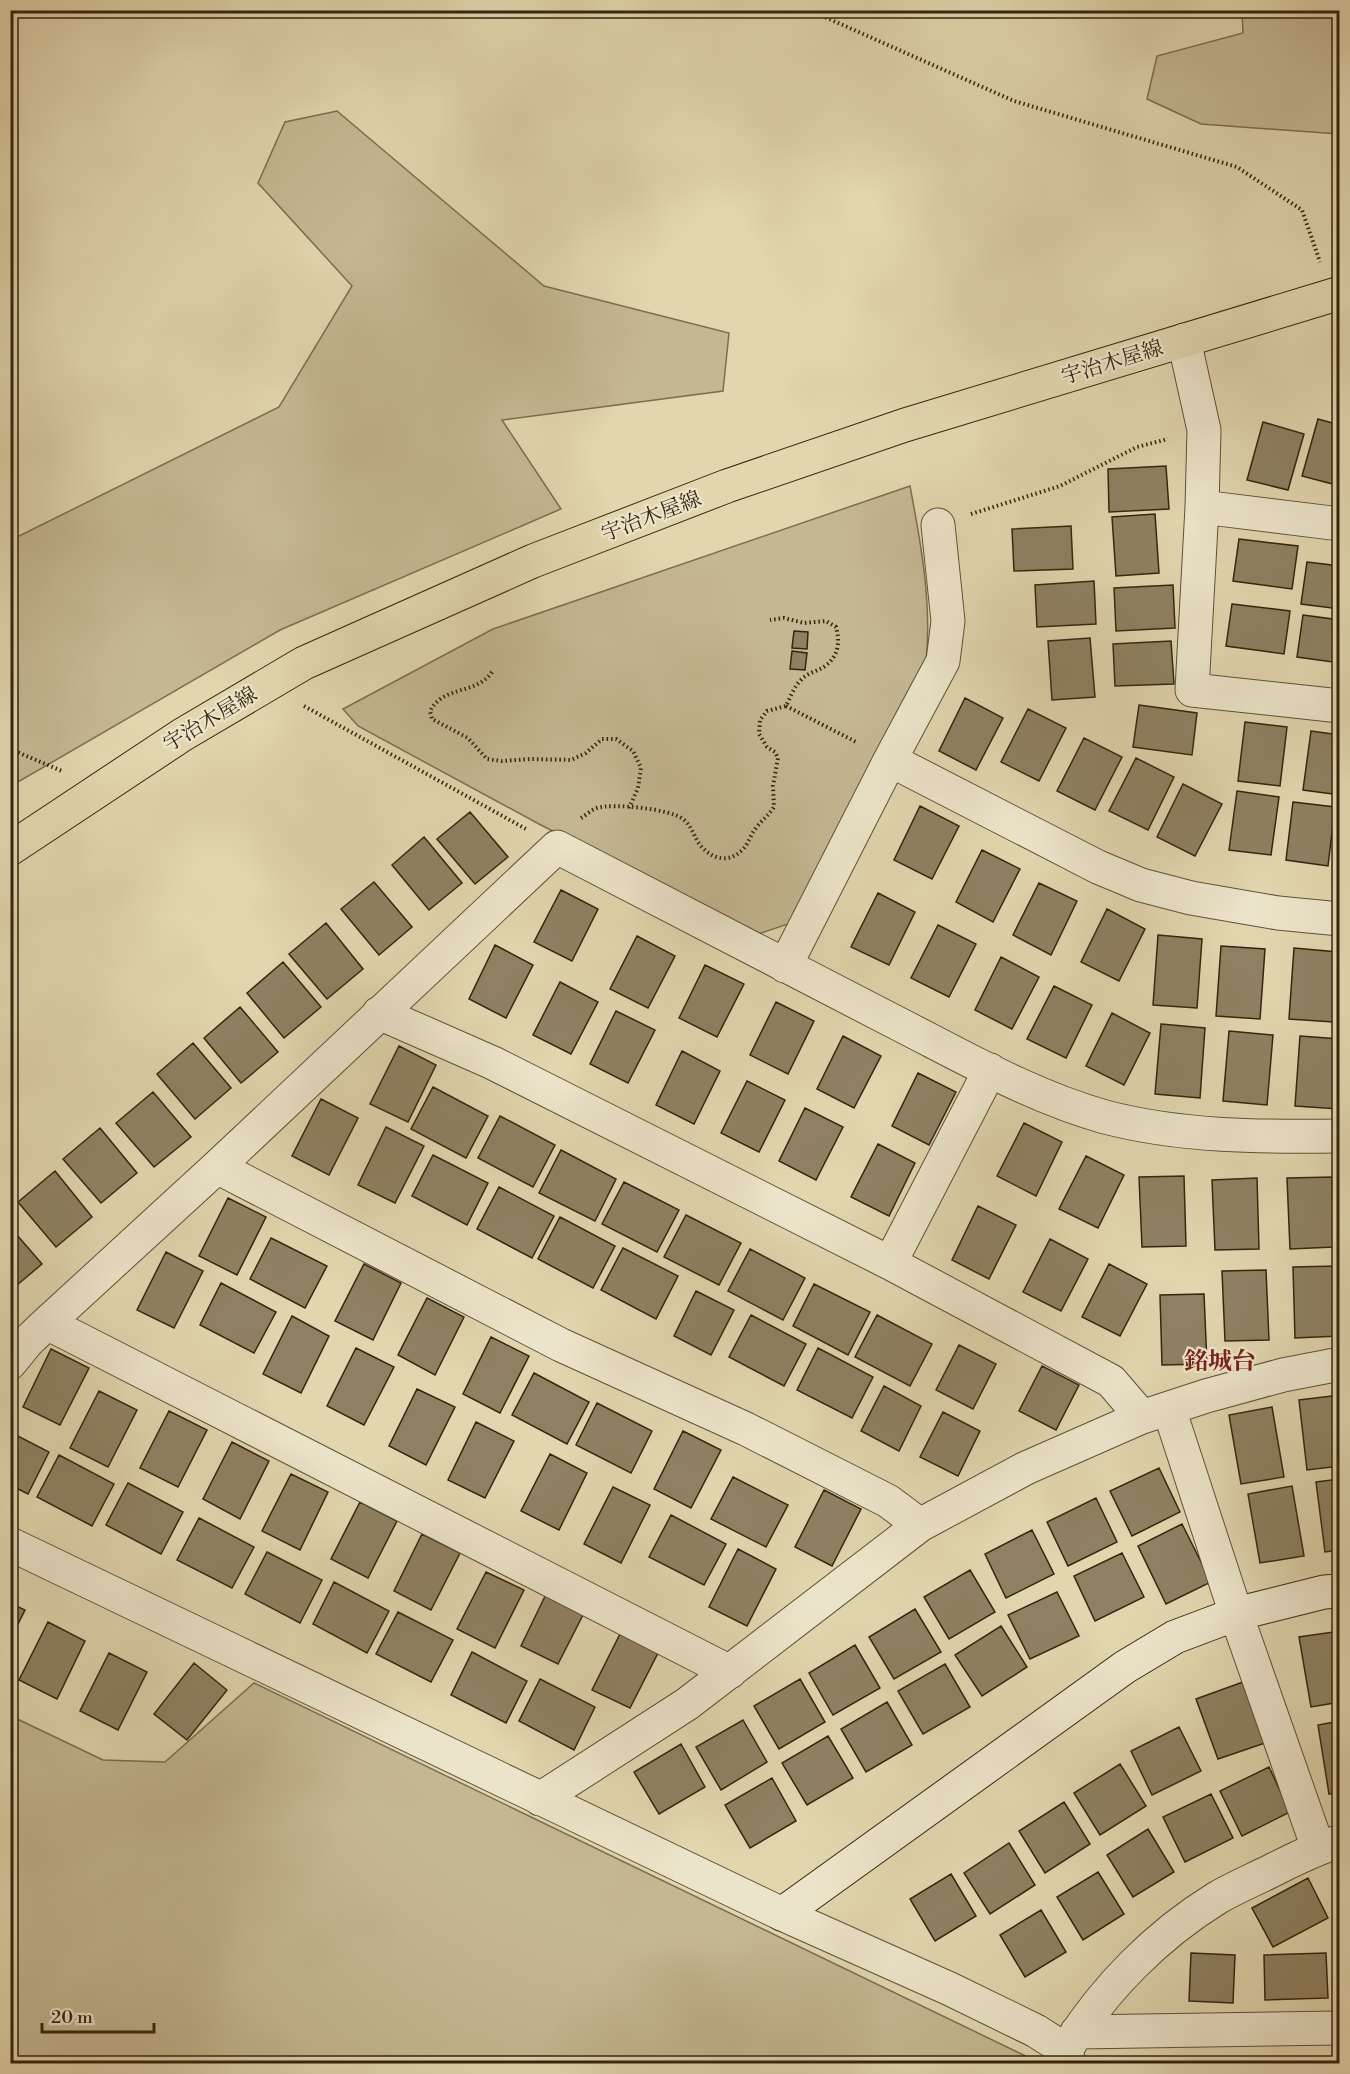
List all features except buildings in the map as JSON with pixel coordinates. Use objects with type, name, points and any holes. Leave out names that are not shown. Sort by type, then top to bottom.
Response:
[{"type":"main road","name":"宇治木屋線","points":[[10,849],[182,735],[304,663],[533,561],[727,486],[905,425],[1335,295]]},
{"type":"street","points":[[1184,340],[1204,430],[1192,690],[1340,706]]},
{"type":"street","points":[[1202,507],[1340,524]]},
{"type":"street","points":[[785,966],[943,661],[948,621],[938,525]]},
{"type":"street","points":[[890,760],[1098,867],[1141,885],[1191,898],[1268,912],[1340,919]]},
{"type":"street","points":[[10,1364],[27,1342],[47,1323],[217,1167],[557,847],[990,1070],[1067,1104],[1134,1123],[1207,1135],[1340,1136]]},
{"type":"street","points":[[379,1013],[493,1063],[890,1263],[1111,1381],[1155,1413],[1329,1845],[1218,1897],[1186,1919],[1135,1964],[1104,1996],[1070,2049]]},
{"type":"street","points":[[890,1263],[990,1070]]},
{"type":"street","points":[[217,1167],[561,1344],[746,1429],[888,1501],[920,1525]]},
{"type":"street","points":[[47,1323],[729,1672]]},
{"type":"street","points":[[540,1799],[687,1704],[920,1525],[1026,1468],[1155,1413],[1283,1375],[1340,1364]]},
{"type":"street","points":[[10,1544],[782,1914],[950,1989],[1070,2049],[1340,2028]]},
{"type":"street","points":[[782,1914],[1125,1667],[1175,1637],[1236,1614],[1324,1592],[1340,1591]]},
{"type":"path","points":[[809,10],[1014,101],[1237,167],[1302,210],[1335,295]]},
{"type":"path","points":[[938,525],[1059,486],[1137,447],[1204,430]]},
{"type":"path","points":[[770,620],[784,618],[804,623],[826,621],[836,627],[840,639],[837,652],[825,666],[810,672],[798,682],[786,706]]},
{"type":"path","points":[[492,672],[485,682],[440,697],[430,711],[432,719],[468,738],[488,759],[502,761],[572,760],[586,753],[602,739],[616,739],[633,751],[642,768],[638,788],[629,808]]},
{"type":"path","points":[[267,685],[557,847],[578,820],[596,808],[615,806],[672,814],[683,819],[692,828],[699,844],[710,855],[725,860],[736,856],[774,807],[773,786],[778,758],[759,734],[760,720],[767,711],[786,706],[890,760]]},
{"type":"path","points":[[10,749],[101,789]]},
{"type":"shaded area","points":[[1242,11],[1339,11],[1339,134],[1201,124],[1147,99],[1157,56],[1243,33]]},
{"type":"shaded area","points":[[337,111],[544,286],[729,333],[723,391],[502,420],[561,509],[280,630],[11,786],[11,540],[279,407],[352,286],[258,183],[285,122]]},
{"type":"shaded area","points":[[910,486],[921,552],[928,618],[926,663],[788,924],[755,935],[539,824],[358,726],[343,709],[493,629]]},
{"type":"shaded area","points":[[254,1683],[1040,2063],[11,2063],[11,1716],[103,1760],[165,1762]]},
{"type":"district","name":"銘城台","points":[[1220,1361]]}]
